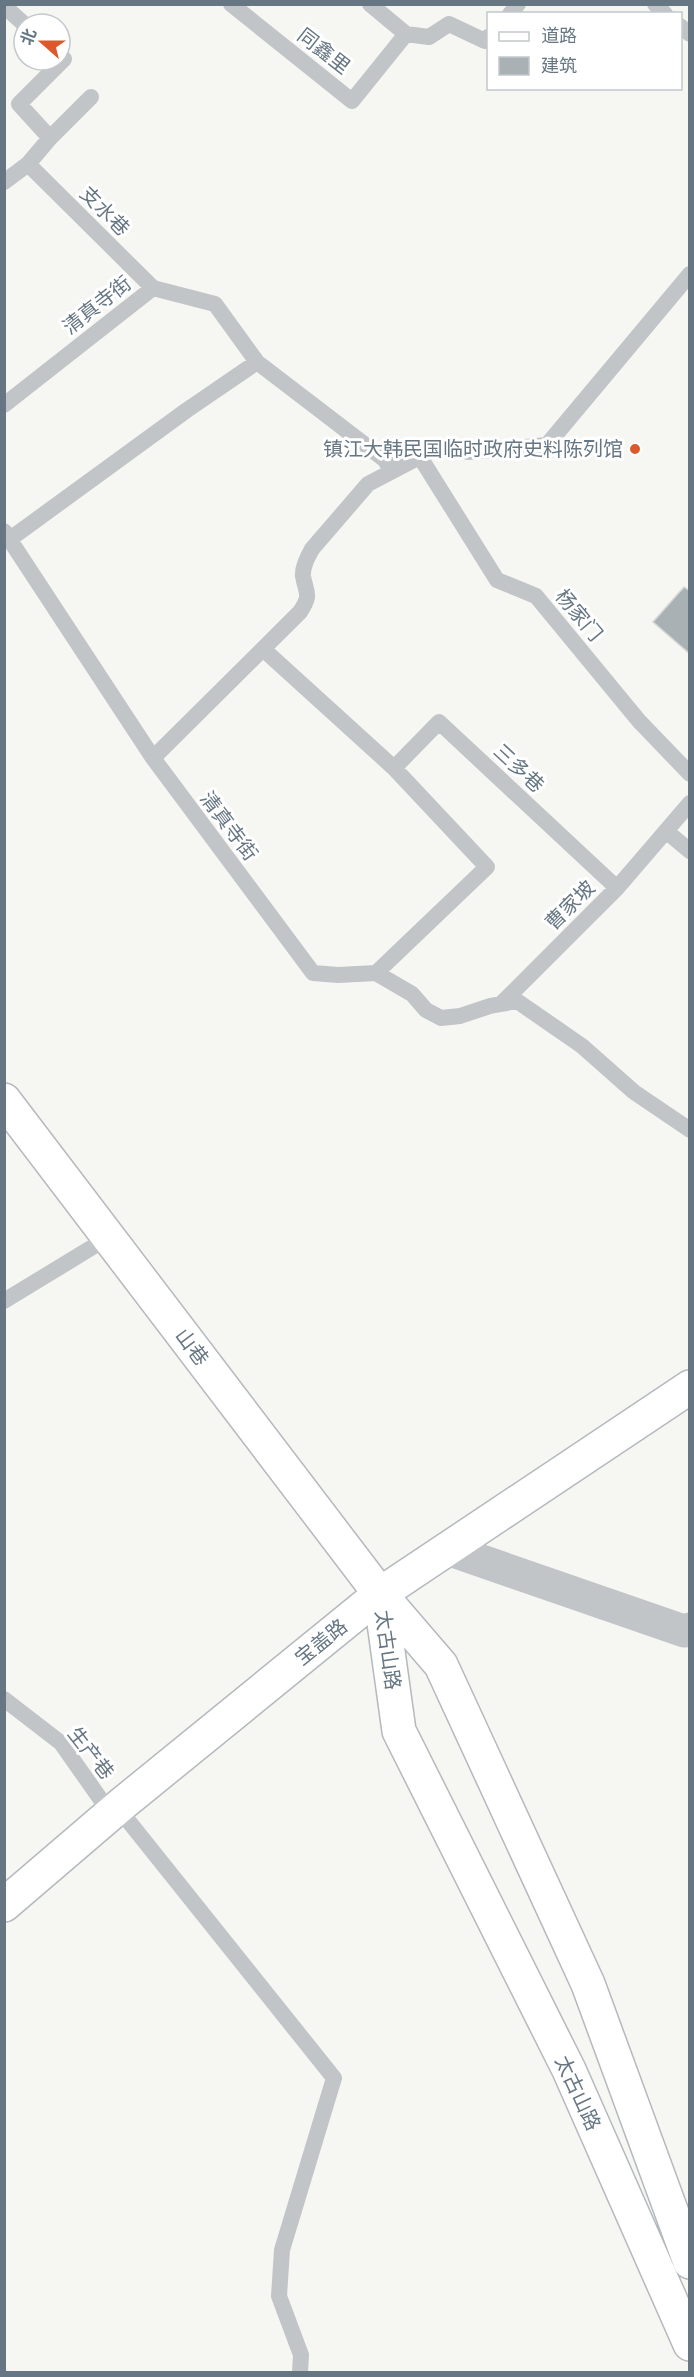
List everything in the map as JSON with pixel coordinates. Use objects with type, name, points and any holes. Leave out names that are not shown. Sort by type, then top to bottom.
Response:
[{"type":"street","name":"山巷","points":[[4,1100],[380,1594]]},
{"type":"street","name":"宝盖路","points":[[4,1905],[380,1594],[690,1388]]},
{"type":"street","points":[[447,1549],[684,1631],[690,1629]]},
{"type":"street","name":"太古山路","points":[[380,1594],[441,1665],[588,1984],[690,2262]]},
{"type":"street","name":"太古山路","points":[[380,1594],[399,1731],[569,2070],[690,2344]]},
{"type":"lane","name":"同鑫里","points":[[231,4],[352,100],[406,34]]},
{"type":"lane","points":[[370,4],[406,34],[429,37],[449,24],[485,41],[487,39]]},
{"type":"lane","points":[[50,138],[19,104],[51,72]]},
{"type":"lane","points":[[4,183],[28,164],[91,97]]},
{"type":"lane","name":"支水巷","points":[[28,164],[153,288]]},
{"type":"lane","points":[[153,758],[300,612],[308,600],[303,574],[306,559],[368,484],[429,452],[451,448],[468,452],[547,445],[689,274]]},
{"type":"lane","name":"清真寺街","points":[[4,405],[153,288],[215,304],[256,362],[7,535],[153,758],[313,973],[338,975],[376,973]]},
{"type":"lane","points":[[256,362],[385,460],[391,471]]},
{"type":"lane","name":"杨家门","points":[[420,457],[497,580],[536,596],[639,721],[690,774]]},
{"type":"lane","points":[[263,649],[394,768],[487,867],[376,973],[412,994],[426,1010],[441,1018],[460,1016],[517,1001],[582,1046],[634,1092],[690,1130]]},
{"type":"lane","name":"三多巷","points":[[394,768],[439,722],[617,888]]},
{"type":"lane","name":"曹家坡","points":[[495,1005],[617,888],[690,803]]},
{"type":"lane","points":[[666,831],[690,851]]},
{"type":"lane","points":[[4,1301],[109,1237]]},
{"type":"lane","name":"生产巷","points":[[4,1699],[61,1743],[334,2078],[282,2250],[279,2296],[301,2355],[300,2373]]},
{"type":"building","points":[[684,587],[690,591],[690,654],[653,622]]},
{"type":"place","name":"镇江大韩民国临时政府史料陈列馆","points":[[635,449]]}]
